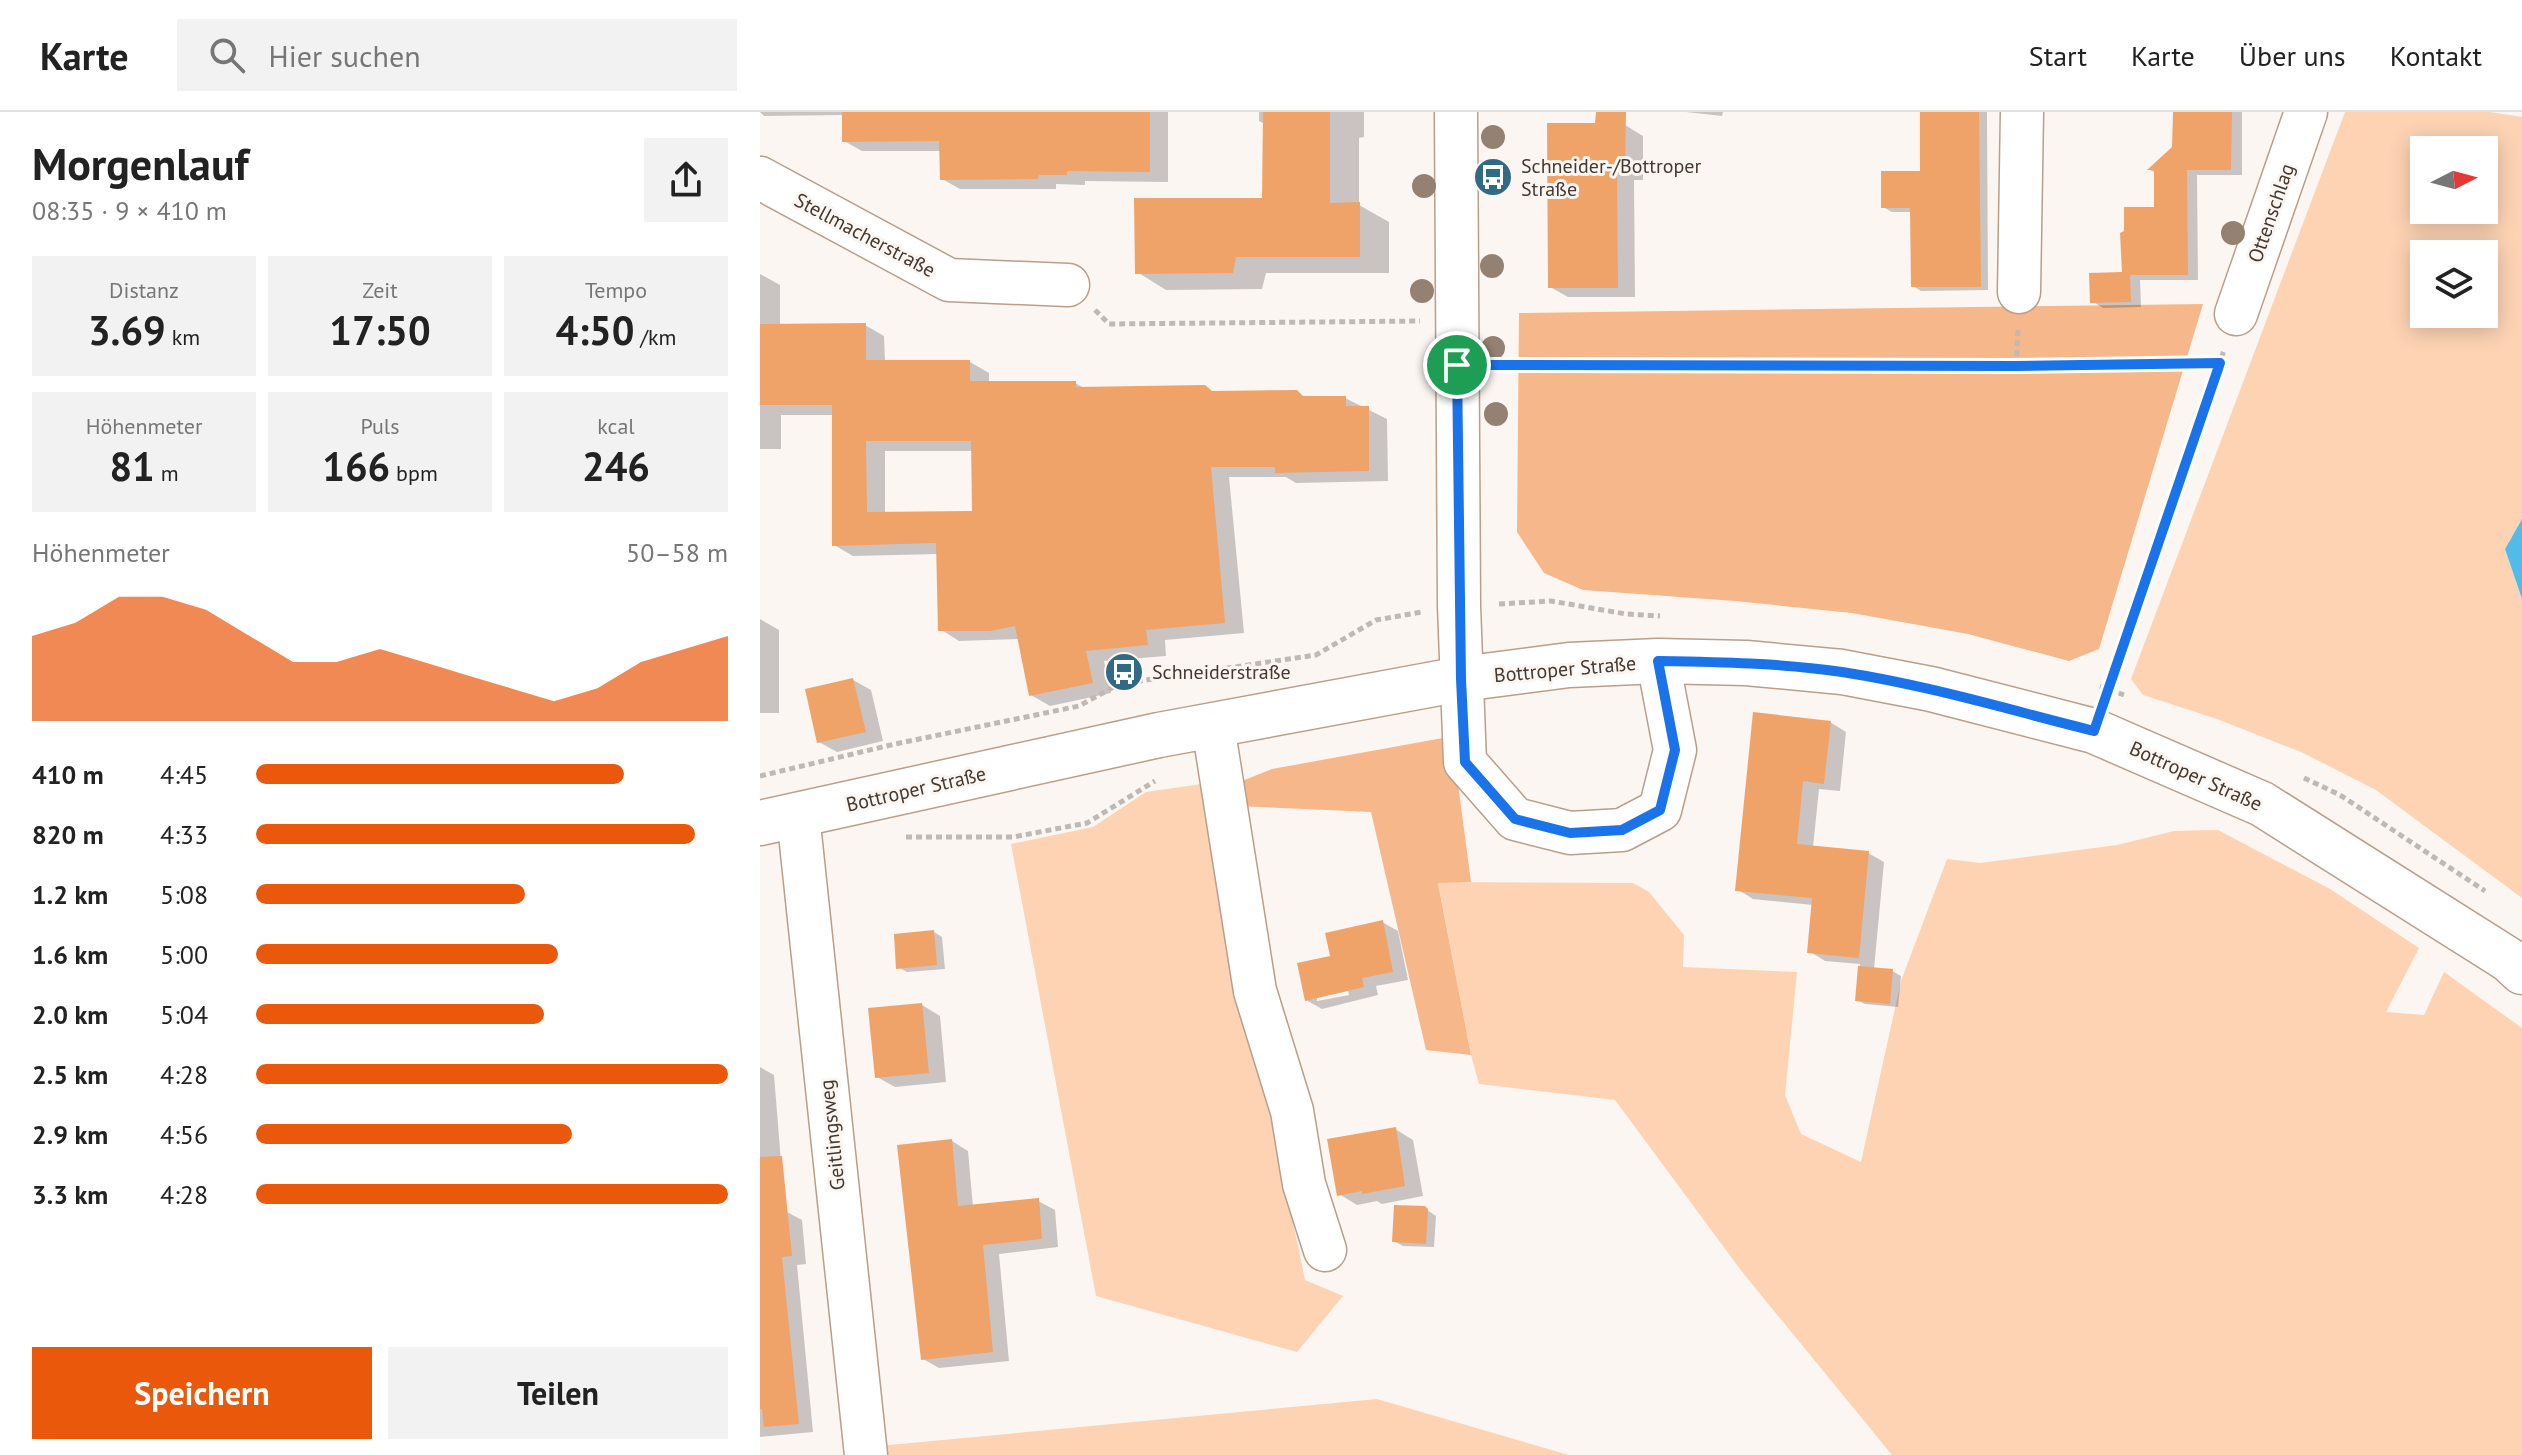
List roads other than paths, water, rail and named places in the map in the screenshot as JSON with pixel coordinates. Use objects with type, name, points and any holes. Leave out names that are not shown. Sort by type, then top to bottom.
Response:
[{"type":"main road","name":"Bottroper Straße","points":[[779,819],[1213,726],[1461,679],[1569,665],[1658,661],[1746,663],[1842,672],[1931,689],[2094,731],[2262,804],[2496,952],[2522,972]]},
{"type":"street","points":[[1456,112],[1461,679],[1465,762],[1515,819],[1570,833],[1622,830],[1660,810],[1675,750],[1658,661]]},
{"type":"street","points":[[2019,292],[2022,112]]},
{"type":"street","name":"Ottenschlag","points":[[2236,314],[2306,112]]},
{"type":"street","name":"Stellmacherstraße","points":[[760,178],[949,280],[1068,285]]},
{"type":"street","points":[[1213,726],[1255,991],[1292,1111],[1304,1184],[1325,1250]]},
{"type":"street","name":"Geitlingsweg","points":[[779,819],[866,1455]]},
{"type":"water","points":[[2522,519],[2522,599],[2505,549]]},
{"type":"place","name":"Schneider-/Bottroper Straße","points":[[1493,177]]},
{"type":"place","name":"Schneiderstraße","points":[[1124,672]]}]
